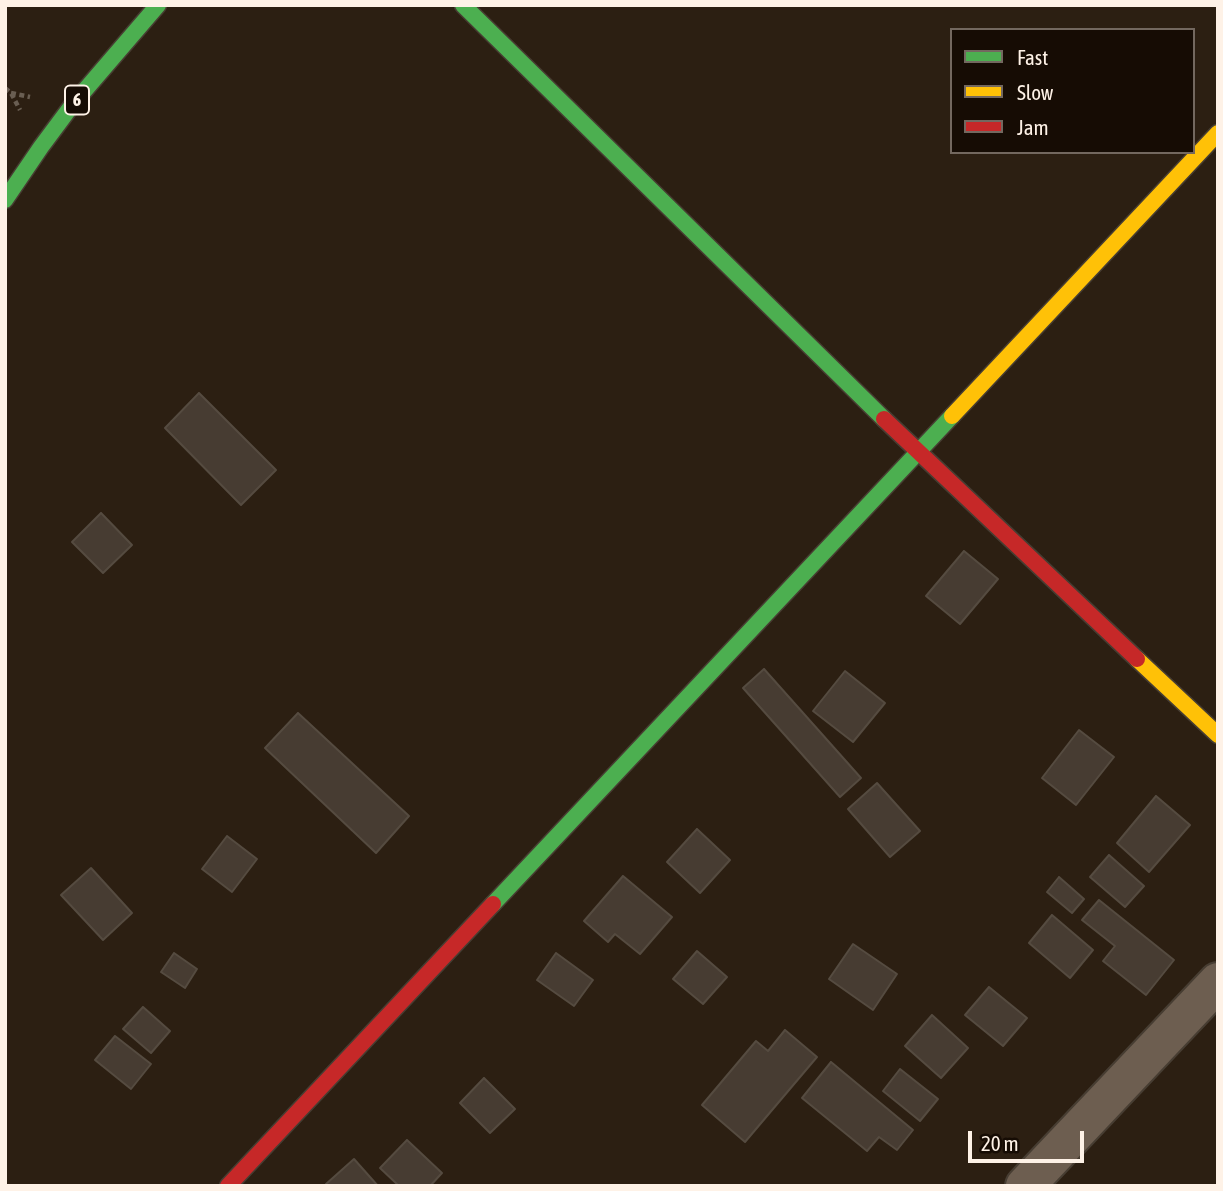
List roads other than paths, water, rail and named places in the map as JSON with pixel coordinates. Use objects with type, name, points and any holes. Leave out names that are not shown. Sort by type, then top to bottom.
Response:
[{"type":"main road","name":"6","points":[[5,200],[73,104],[158,5]]},
{"type":"main road","points":[[463,5],[918,452],[1218,735]]},
{"type":"main road","points":[[228,1186],[1218,133]]},
{"type":"street","points":[[1024,1186],[1218,982]]}]
